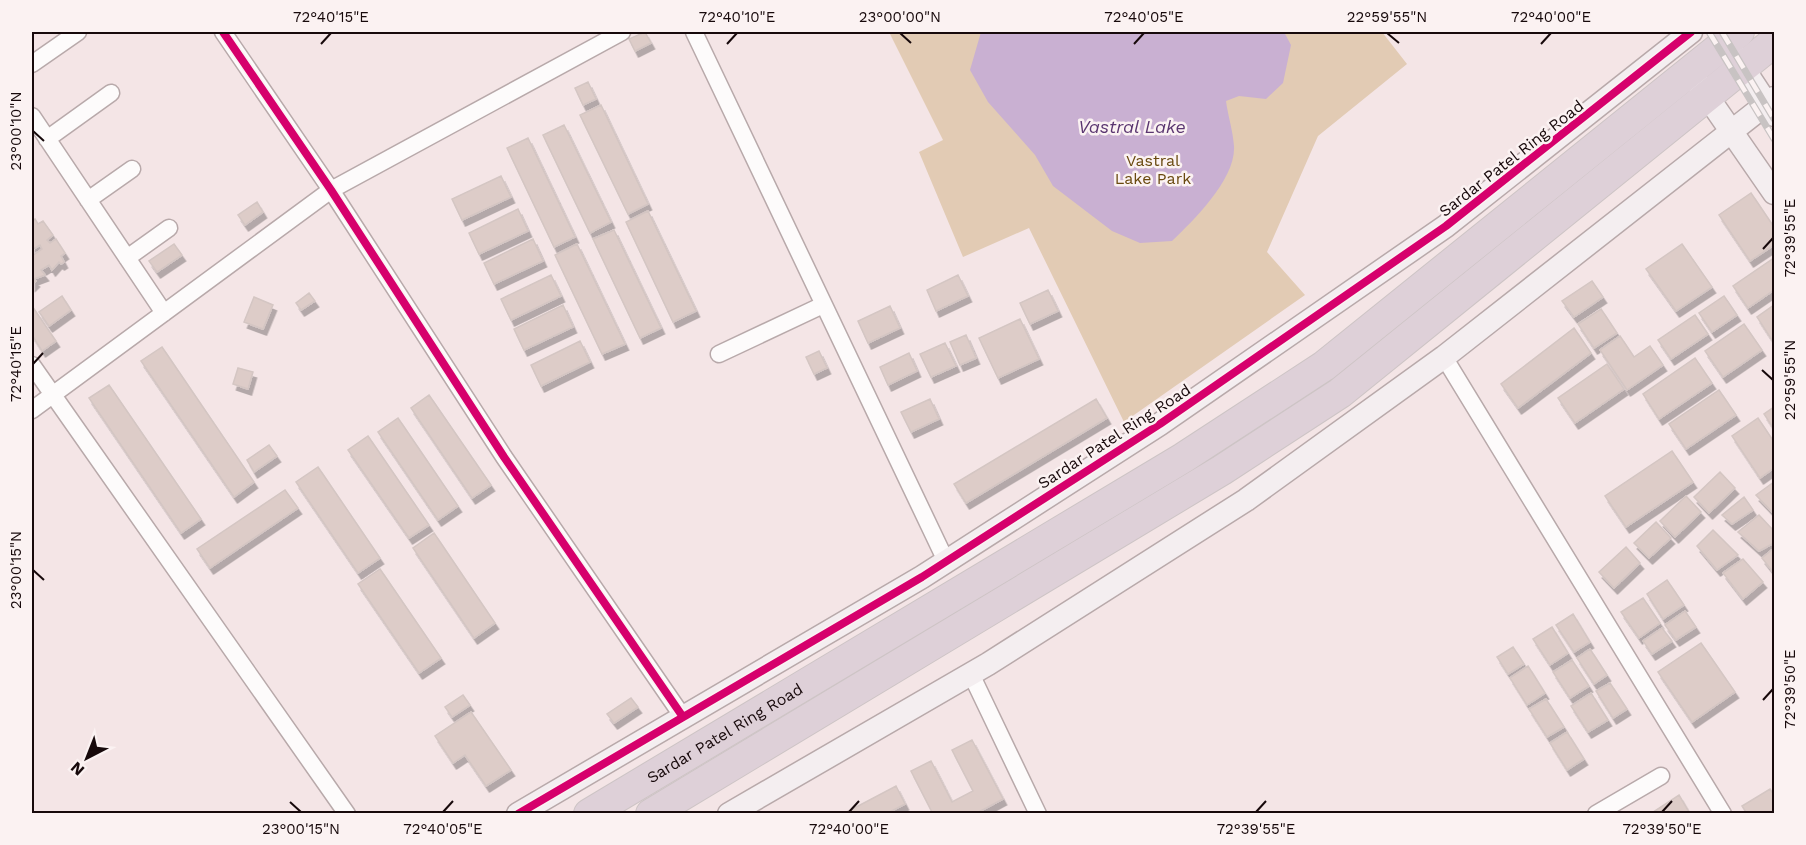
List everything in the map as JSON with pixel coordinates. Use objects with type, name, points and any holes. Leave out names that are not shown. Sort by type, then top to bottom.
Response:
[{"type":"highway","name":"Sardar Patel Ring Road","points":[[589,813],[1183,458],[1324,366],[1683,45],[1728,35]]},
{"type":"highway","name":"Sardar Patel Ring Road","points":[[651,813],[1222,470],[1340,393],[1709,98],[1774,42]]},
{"type":"street","points":[[32,64],[78,32]]},
{"type":"street","points":[[222,32],[331,190],[504,457],[683,717]]},
{"type":"street","points":[[32,410],[331,190],[622,32]]},
{"type":"street","points":[[694,32],[946,561]]},
{"type":"street","points":[[735,812],[971,674],[1246,500],[1444,357],[1732,131],[1772,106],[1744,68],[1728,35]]},
{"type":"street","points":[[1683,45],[1709,98],[1774,193]]},
{"type":"street","name":"Sardar Patel Ring Road","points":[[518,813],[946,561],[1160,424],[1446,226],[1683,45]]},
{"type":"street","points":[[47,139],[111,93]]},
{"type":"street","points":[[32,116],[164,313]]},
{"type":"street","points":[[88,200],[132,169]]},
{"type":"street","points":[[127,258],[169,228]]},
{"type":"street","points":[[719,354],[823,305]]},
{"type":"street","points":[[1444,357],[1723,813]]},
{"type":"street","points":[[32,365],[347,813]]},
{"type":"street","points":[[971,674],[1038,813]]},
{"type":"street","points":[[1596,813],[1661,776]]},
{"type":"green space","name":"Vastral Lake Park","points":[[889,32],[1382,32],[1407,64],[1318,136],[1267,252],[1305,295],[1124,422],[1029,228],[963,257],[919,152],[943,140]]},
{"type":"water","name":"Vastral Lake","points":[[981,32],[1284,32],[1291,45],[1283,83],[1266,99],[1239,96],[1226,101],[1234,146],[1233,159],[1212,198],[1172,241],[1140,243],[1112,231],[1053,186],[1035,155],[988,102],[970,70]]},
{"type":"building","points":[[645,32],[651,43],[635,51],[629,39]]},
{"type":"building","points":[[588,82],[596,99],[583,105],[575,88]]},
{"type":"building","points":[[601,105],[648,204],[628,214],[580,115]]},
{"type":"building","points":[[564,125],[611,222],[590,233],[543,135]]},
{"type":"building","points":[[528,138],[575,237],[554,247],[507,148]]},
{"type":"building","points":[[501,176],[511,197],[462,220],[452,199]]},
{"type":"building","points":[[1751,193],[1774,227],[1774,245],[1750,261],[1719,215]]},
{"type":"building","points":[[257,202],[263,212],[245,225],[238,215]]},
{"type":"building","points":[[518,209],[528,231],[479,254],[469,233]]},
{"type":"building","points":[[648,211],[696,311],[673,322],[626,222]]},
{"type":"building","points":[[35,219],[38,224],[43,221],[53,235],[47,240],[50,243],[56,239],[65,253],[61,256],[64,262],[61,264],[59,262],[52,270],[49,265],[41,270],[45,275],[34,279],[36,281],[32,285],[32,256],[42,249],[40,245],[32,250],[32,221]]},
{"type":"building","points":[[614,230],[661,328],[640,338],[593,239]]},
{"type":"building","points":[[533,239],[543,261],[494,284],[484,263]]},
{"type":"building","points":[[174,244],[182,255],[157,272],[149,261]]},
{"type":"building","points":[[577,244],[625,344],[602,354],[555,255]]},
{"type":"building","points":[[1682,244],[1712,287],[1676,311],[1646,269]]},
{"type":"building","points":[[1774,258],[1774,290],[1748,308],[1733,286]]},
{"type":"building","points":[[551,275],[561,296],[511,320],[501,299]]},
{"type":"building","points":[[958,275],[968,296],[936,311],[927,290]]},
{"type":"building","points":[[1592,281],[1603,297],[1574,317],[1562,301]]},
{"type":"building","points":[[1048,290],[1058,311],[1030,324],[1020,303]]},
{"type":"building","points":[[309,293],[315,301],[301,310],[296,303]]},
{"type":"building","points":[[62,296],[71,310],[49,326],[39,312]]},
{"type":"building","points":[[1724,296],[1737,315],[1712,332],[1699,313]]},
{"type":"building","points":[[254,297],[273,305],[263,329],[244,322]]},
{"type":"building","points":[[563,305],[573,327],[524,350],[514,329]]},
{"type":"building","points":[[1774,305],[1774,343],[1757,317]]},
{"type":"building","points":[[32,306],[56,341],[42,351],[32,335]]},
{"type":"building","points":[[890,306],[900,328],[868,343],[858,321]]},
{"type":"building","points":[[1601,309],[1617,333],[1594,348],[1578,324]]},
{"type":"building","points":[[1695,315],[1708,334],[1671,359],[1658,340]]},
{"type":"building","points":[[1020,319],[1039,359],[998,378],[979,338]]},
{"type":"building","points":[[1744,324],[1762,350],[1723,377],[1705,351]]},
{"type":"building","points":[[1574,328],[1591,353],[1518,408],[1501,384]]},
{"type":"building","points":[[966,335],[976,358],[960,365],[950,342]]},
{"type":"building","points":[[1620,336],[1634,357],[1650,346],[1663,365],[1627,390],[1600,350]]},
{"type":"building","points":[[580,341],[590,362],[541,386],[531,365]]},
{"type":"building","points":[[945,343],[956,366],[931,377],[920,354]]},
{"type":"building","points":[[162,347],[254,482],[234,497],[141,361]]},
{"type":"building","points":[[819,351],[827,368],[814,374],[806,357]]},
{"type":"building","points":[[909,353],[917,371],[888,385],[880,367]]},
{"type":"building","points":[[1695,358],[1712,383],[1659,419],[1643,394]]},
{"type":"building","points":[[1607,364],[1624,389],[1575,423],[1558,398]]},
{"type":"building","points":[[238,368],[253,372],[248,389],[233,384]]},
{"type":"building","points":[[109,385],[201,519],[181,533],[89,398]]},
{"type":"building","points":[[1719,390],[1736,415],[1686,449],[1669,424]]},
{"type":"building","points":[[429,395],[491,485],[472,498],[411,408]]},
{"type":"building","points":[[930,399],[939,419],[911,432],[901,412]]},
{"type":"building","points":[[1096,399],[1107,418],[966,503],[954,484]]},
{"type":"building","points":[[1774,407],[1774,429],[1764,414]]},
{"type":"building","points":[[398,418],[458,506],[438,520],[378,432]]},
{"type":"building","points":[[1758,418],[1774,442],[1774,468],[1760,478],[1732,436]]},
{"type":"building","points":[[368,436],[429,525],[409,538],[348,450]]},
{"type":"building","points":[[269,445],[277,456],[254,472],[247,460]]},
{"type":"building","points":[[1672,451],[1693,482],[1626,527],[1605,496]]},
{"type":"building","points":[[318,467],[380,558],[358,573],[296,482]]},
{"type":"building","points":[[1720,472],[1735,488],[1709,513],[1694,497]]},
{"type":"building","points":[[1774,482],[1774,514],[1756,495]]},
{"type":"building","points":[[285,490],[298,508],[210,568],[197,549]]},
{"type":"building","points":[[1686,496],[1701,512],[1675,537],[1660,521]]},
{"type":"building","points":[[1744,497],[1753,510],[1732,524],[1722,515]]},
{"type":"building","points":[[1759,515],[1774,531],[1774,543],[1759,551],[1738,532]]},
{"type":"building","points":[[1656,522],[1671,538],[1649,558],[1634,543]]},
{"type":"building","points":[[1713,530],[1738,555],[1717,570],[1697,546]]},
{"type":"building","points":[[434,533],[495,623],[474,638],[413,548]]},
{"type":"building","points":[[1626,547],[1640,563],[1614,588],[1599,572]]},
{"type":"building","points":[[1774,548],[1774,573],[1762,558]]},
{"type":"building","points":[[1743,559],[1763,582],[1743,599],[1723,573]]},
{"type":"building","points":[[380,569],[441,658],[419,673],[358,584]]},
{"type":"building","points":[[1667,580],[1684,605],[1663,619],[1647,594]]},
{"type":"building","points":[[1643,598],[1660,623],[1639,638],[1621,612]]},
{"type":"building","points":[[1685,611],[1696,627],[1676,640],[1665,625]]},
{"type":"building","points":[[1573,614],[1590,642],[1574,652],[1556,625]]},
{"type":"building","points":[[1552,627],[1568,653],[1550,665],[1533,639]]},
{"type":"building","points":[[1662,628],[1672,641],[1652,654],[1643,641]]},
{"type":"building","points":[[1701,643],[1735,692],[1692,722],[1658,672]]},
{"type":"building","points":[[1513,647],[1524,664],[1508,674],[1497,657]]},
{"type":"building","points":[[1590,649],[1607,675],[1594,684],[1577,658]]},
{"type":"building","points":[[1572,660],[1589,686],[1570,698],[1553,672]]},
{"type":"building","points":[[1528,666],[1545,693],[1527,705],[1510,678]]},
{"type":"building","points":[[1610,683],[1627,709],[1613,718],[1596,691]]},
{"type":"building","points":[[1591,693],[1608,720],[1588,732],[1571,706]]},
{"type":"building","points":[[463,695],[470,705],[452,717],[445,707]]},
{"type":"building","points":[[631,698],[638,707],[614,723],[607,714]]},
{"type":"building","points":[[1546,699],[1564,727],[1547,737],[1529,709]]},
{"type":"building","points":[[471,712],[511,770],[486,786],[465,755],[453,763],[435,736]]},
{"type":"building","points":[[1567,732],[1584,759],[1567,770],[1550,743]]},
{"type":"building","points":[[972,740],[1003,799],[975,814],[933,814],[911,771],[931,761],[952,802],[973,791],[952,750]]},
{"type":"building","points":[[896,786],[905,804],[886,814],[843,814]]},
{"type":"building","points":[[1770,789],[1774,795],[1774,810],[1769,814],[1747,814],[1742,806]]},
{"type":"building","points":[[1679,795],[1689,812],[1650,814]]},
{"type":"railway","points":[[1709,32],[1774,139]]},
{"type":"railway","points":[[1722,32],[1774,119]]},
{"type":"cycle path","points":[[223,32],[331,190],[504,457],[683,717]]},
{"type":"cycle path","points":[[518,814],[922,577],[1160,424],[1446,226],[1691,32]]}]
